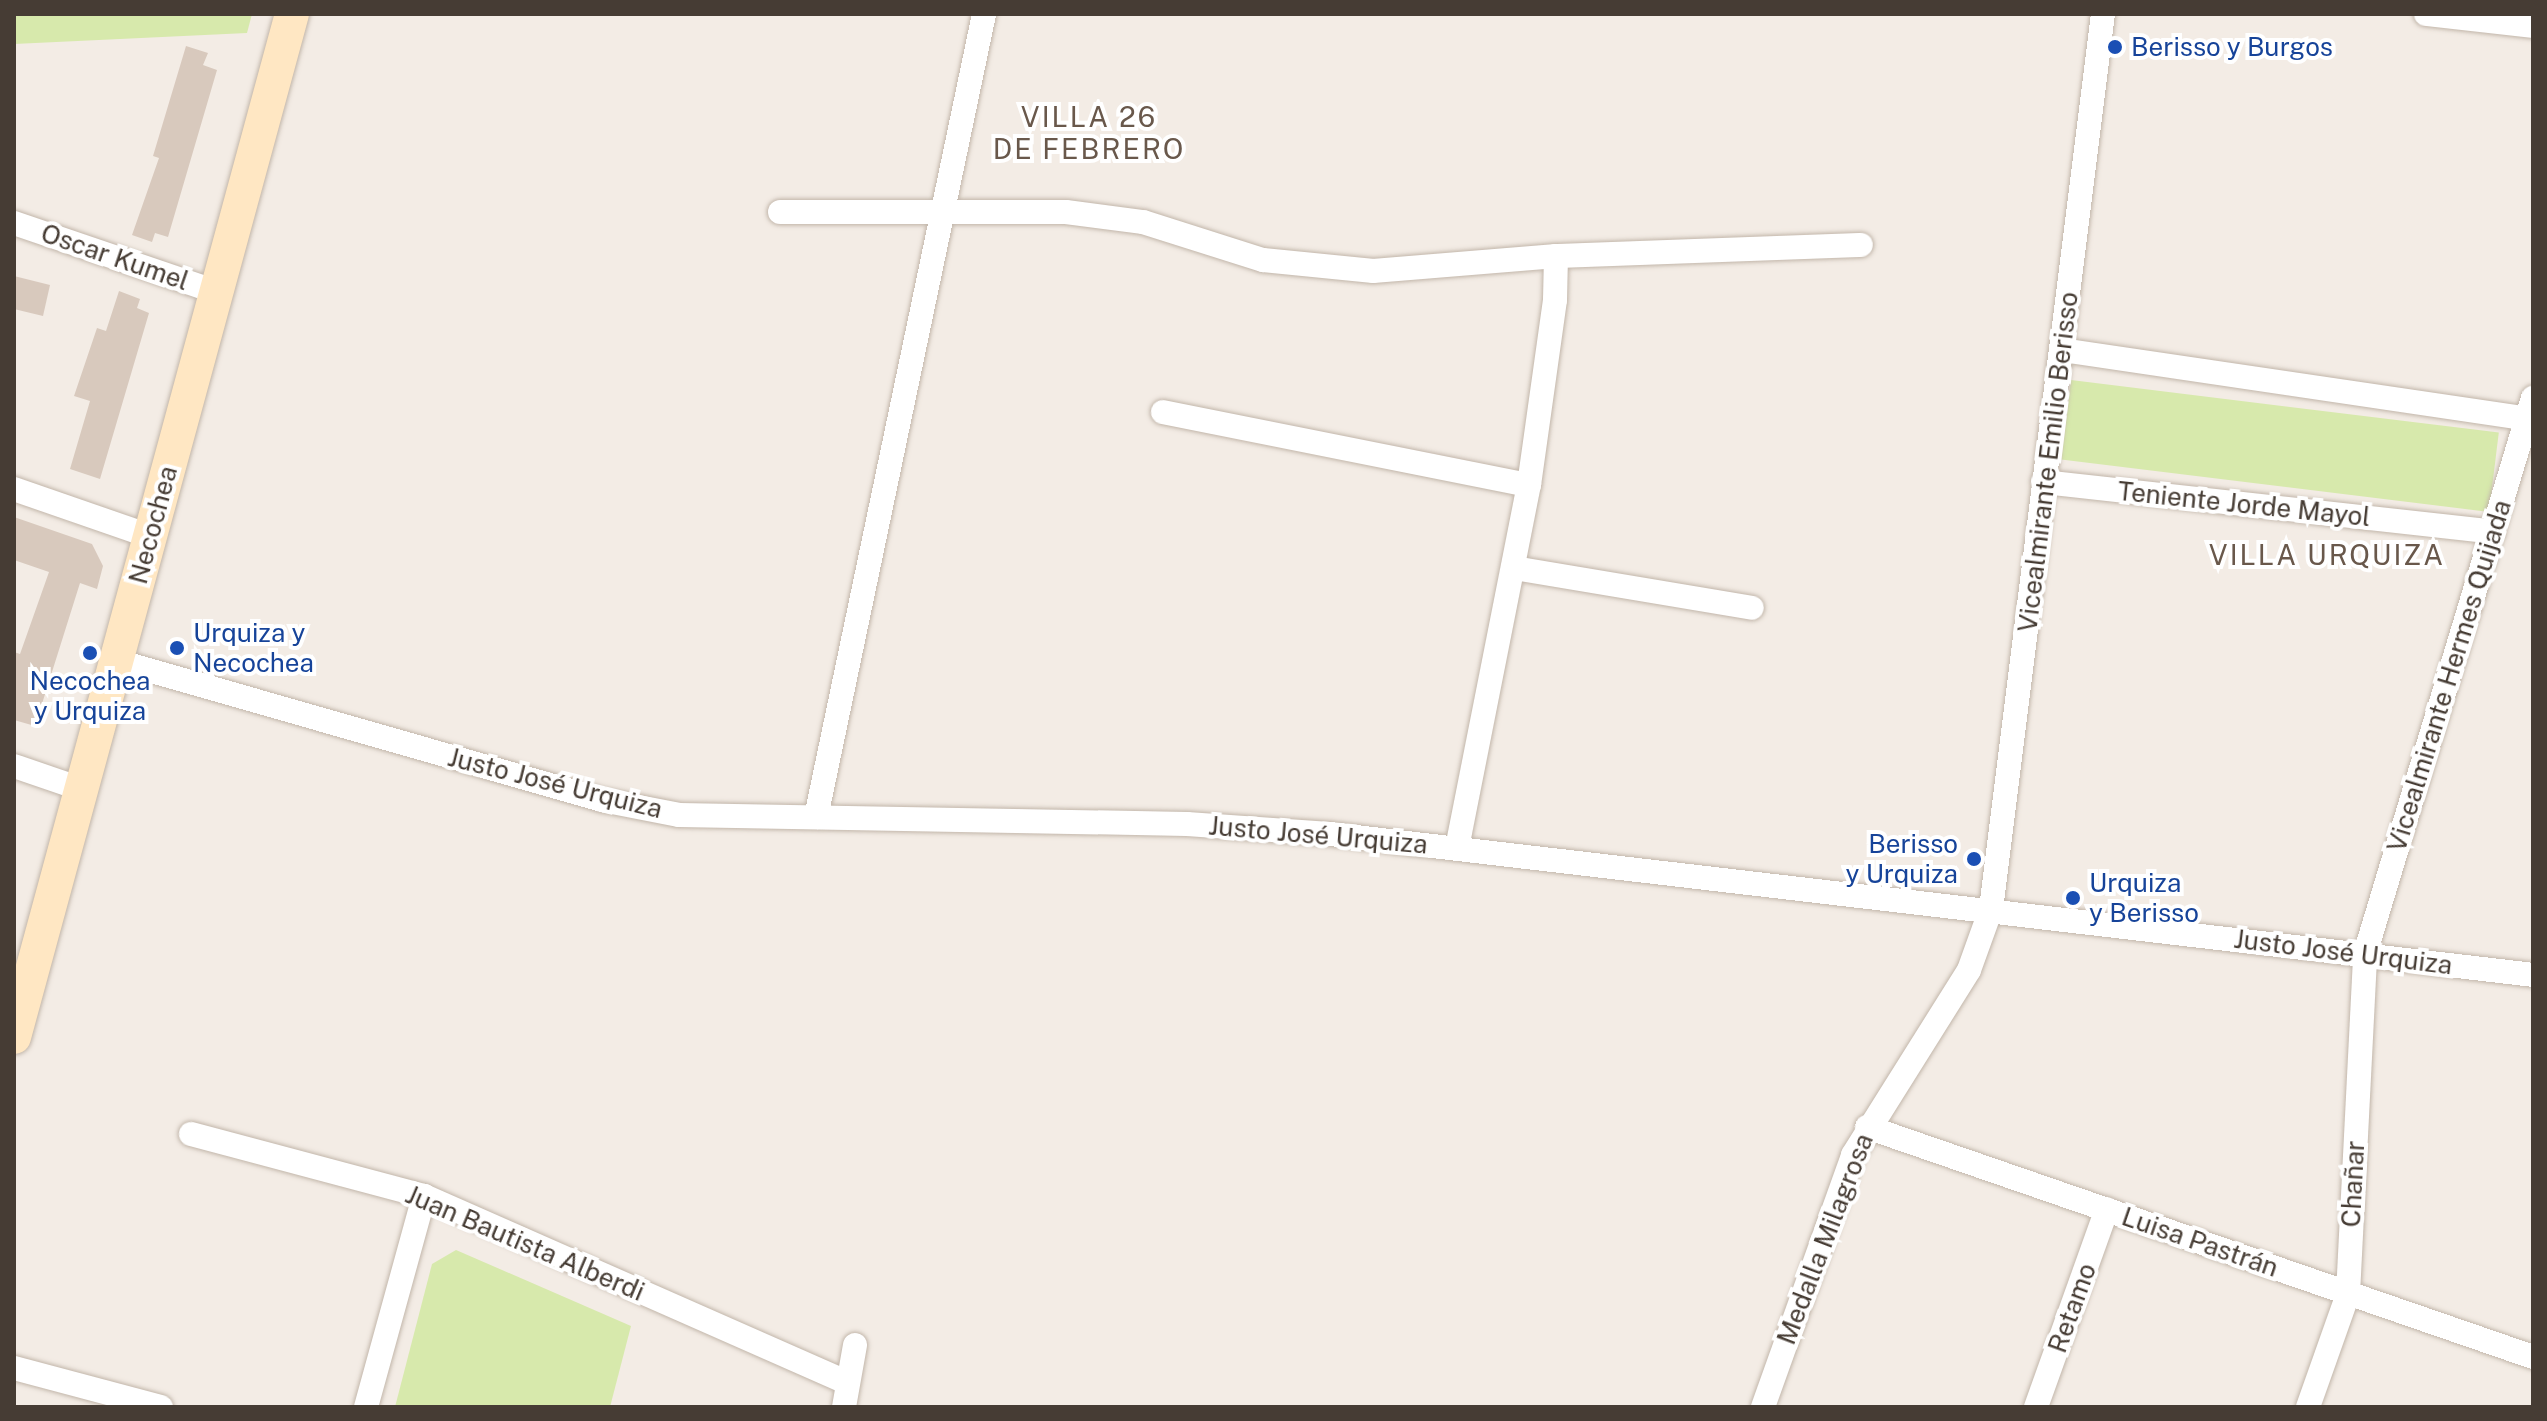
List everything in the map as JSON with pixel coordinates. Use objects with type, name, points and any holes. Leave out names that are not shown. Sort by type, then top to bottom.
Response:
[{"type":"main road","name":"Necochea","points":[[14,1037],[292,14]]},
{"type":"street","points":[[816,817],[984,14]]},
{"type":"street","name":"Vicealmirante Emilio Berisso","points":[[1991,909],[2103,14]]},
{"type":"street","points":[[2426,14],[2533,26]]},
{"type":"street","points":[[780,212],[944,209],[1066,212],[1143,222],[1263,260],[1373,271],[1556,256],[1861,245]]},
{"type":"street","name":"Oscar Kumel","points":[[14,223],[217,292]]},
{"type":"street","points":[[1457,848],[1529,485],[1555,300],[1556,256]]},
{"type":"street","points":[[2062,350],[2530,409]]},
{"type":"street","name":"Vicealmirante Hermes Quijada","points":[[2365,954],[2530,409]]},
{"type":"street","points":[[1163,412],[1529,485]]},
{"type":"street","name":"Teniente Jorde Mayol","points":[[2043,482],[2493,532]]},
{"type":"street","points":[[14,489],[150,536]]},
{"type":"street","points":[[1514,568],[1752,608]]},
{"type":"street","name":"Justo José Urquiza","points":[[117,661],[602,800],[709,817],[1187,824],[1457,848],[2533,975]]},
{"type":"street","points":[[14,766],[81,789]]},
{"type":"street","name":"Medalla Milagrosa","points":[[1763,1407],[1867,1127],[1969,970],[1991,909]]},
{"type":"street","name":"Chañar","points":[[2308,1407],[2348,1294],[2365,954]]},
{"type":"street","name":"Luisa Pastrán","points":[[1867,1127],[2533,1357]]},
{"type":"street","name":"Juan Bautista Alberdi","points":[[191,1134],[424,1196],[846,1395]]},
{"type":"street","points":[[366,1407],[424,1196]]},
{"type":"street","name":"Retamo","points":[[2036,1407],[2107,1209]]},
{"type":"street","points":[[846,1395],[855,1345]]},
{"type":"street","points":[[14,1368],[161,1407]]},
{"type":"green space","points":[[14,14],[252,14],[247,33],[14,44]]},
{"type":"green space","points":[[2071,380],[2499,433],[2489,512],[2061,459]]},
{"type":"green space","points":[[456,1250],[631,1326],[610,1407],[395,1407],[432,1264]]},
{"type":"building","points":[[186,46],[208,53],[203,65],[217,70],[168,237],[155,233],[152,242],[132,235],[159,158],[153,156]]},
{"type":"building","points":[[14,276],[50,285],[43,316],[14,309]]},
{"type":"building","points":[[119,291],[140,299],[137,308],[149,313],[100,479],[70,469],[90,401],[74,396],[97,328],[106,331]]},
{"type":"building","points":[[14,517],[92,544],[103,566],[97,589],[80,583],[35,726],[14,720],[14,652],[20,654],[49,572],[14,560]]},
{"type":"place","name":"Berisso y Burgos","points":[[2115,47]]},
{"type":"place","name":"Urquiza y Necochea","points":[[177,648]]},
{"type":"place","name":"Necochea y Urquiza","points":[[90,653]]},
{"type":"place","name":"Berisso y Urquiza","points":[[1974,859]]},
{"type":"place","name":"Urquiza y Berisso","points":[[2073,898]]},
{"type":"district","name":"VILLA 26 DE FEBRERO","points":[[1089,133]]},
{"type":"district","name":"VILLA URQUIZA","points":[[2327,555]]}]
